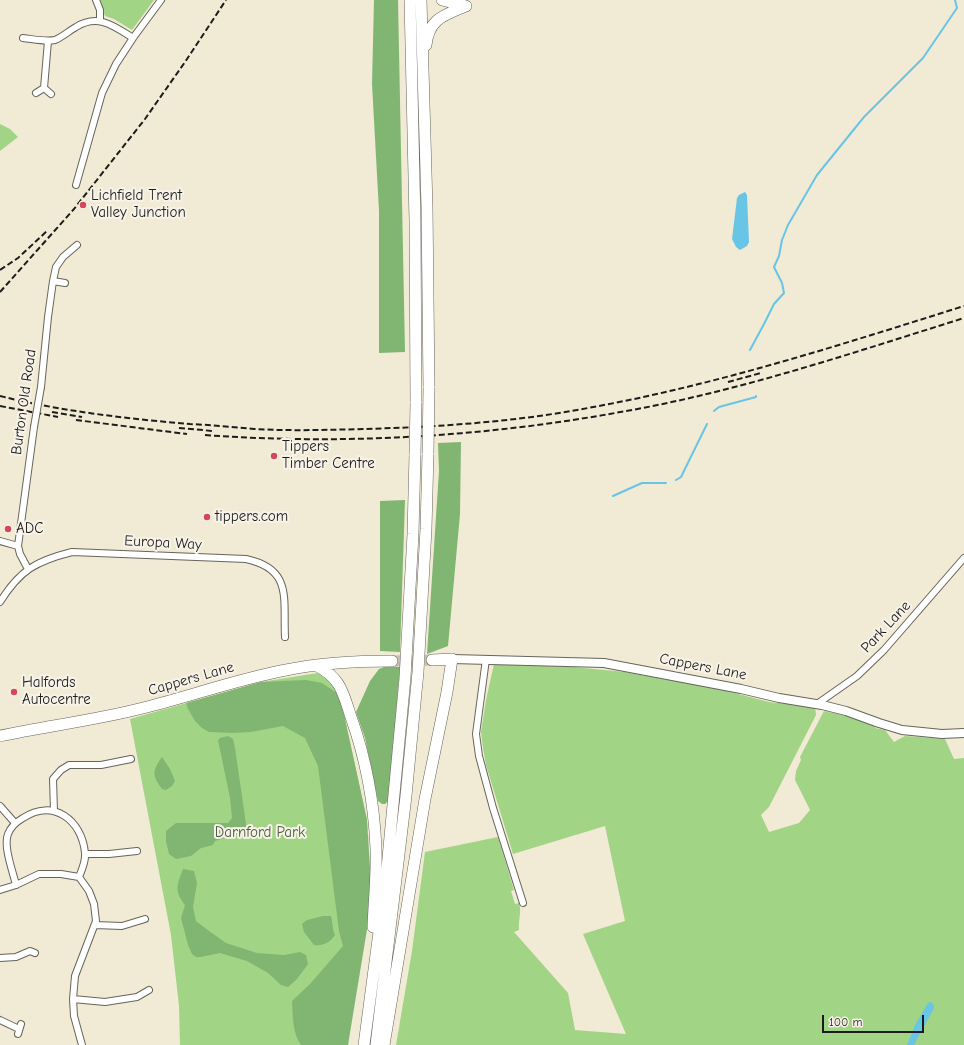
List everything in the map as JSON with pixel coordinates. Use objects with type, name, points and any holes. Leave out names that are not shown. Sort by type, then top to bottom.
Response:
[{"type":"highway","points":[[364,1045],[386,879],[405,678],[413,534],[416,403],[415,221],[410,0]]},
{"type":"highway","points":[[376,1045],[406,796],[418,672],[426,529],[429,388],[427,207],[421,0]]},
{"type":"highway","points":[[422,73],[426,41],[432,25],[437,19],[445,14],[466,6],[442,0]]},
{"type":"highway","name":"Cappers Lane","points":[[432,660],[452,660]]},
{"type":"highway","points":[[384,1045],[424,806],[452,660]]},
{"type":"highway","name":"Cappers Lane","points":[[0,736],[142,709],[237,681],[286,670],[347,663],[392,661]]},
{"type":"highway","points":[[338,681],[347,663]]},
{"type":"highway","points":[[317,666],[325,670],[338,681],[357,733],[364,759],[374,817],[376,877],[366,1027]]},
{"type":"street","points":[[96,0],[100,10],[100,20]]},
{"type":"street","points":[[76,185],[102,93],[116,64],[161,0]]},
{"type":"street","points":[[23,38],[48,41],[60,38],[82,23],[100,20],[113,25],[133,38]]},
{"type":"street","points":[[36,94],[44,88],[48,41]]},
{"type":"street","points":[[44,88],[51,94]]},
{"type":"street","name":"Burton Old Road","points":[[28,569],[20,554],[18,546],[34,427],[41,387],[53,281],[56,267],[63,257],[77,246]]},
{"type":"street","points":[[53,281],[65,283]]},
{"type":"street","points":[[0,541],[18,546]]},
{"type":"street","name":"Europa Way","points":[[0,602],[14,581],[28,569],[46,559],[72,552],[246,559],[265,565],[275,573],[283,587],[285,636]]},
{"type":"street","name":"Park Lane","points":[[817,704],[857,676],[884,650],[964,558]]},
{"type":"street","name":"Cappers Lane","points":[[452,660],[604,663],[779,698],[817,704],[846,711],[902,730],[935,733],[964,733]]},
{"type":"street","points":[[486,660],[476,734],[479,756],[493,808],[523,903]]},
{"type":"street","points":[[54,811],[53,779],[61,770],[69,765],[101,765],[131,759]]},
{"type":"street","points":[[0,806],[15,823]]},
{"type":"street","points":[[16,885],[8,852],[8,834],[15,823],[29,814],[42,811],[54,811],[70,819],[79,831],[86,854],[84,865],[79,877]]},
{"type":"street","points":[[86,854],[109,854],[137,851]]},
{"type":"street","points":[[0,890],[16,885],[39,874],[61,874],[79,877],[89,891],[94,904],[96,920],[75,976],[73,999],[74,1016],[82,1045]]},
{"type":"street","points":[[95,925],[122,926],[145,919]]},
{"type":"street","points":[[0,958],[16,957],[32,952],[31,944]]},
{"type":"street","points":[[73,999],[105,1002],[137,997],[149,990]]},
{"type":"street","points":[[0,1020],[19,1029]]},
{"type":"green space","points":[[99,0],[154,0],[132,30],[114,19],[105,16]]},
{"type":"green space","points":[[374,0],[398,0],[405,352],[379,353],[379,211],[372,84]]},
{"type":"green space","points":[[0,124],[10,129],[18,137],[0,151]]},
{"type":"green space","points":[[461,442],[460,514],[448,646],[427,654],[439,471],[438,443]]},
{"type":"green space","points":[[405,500],[400,652],[380,651],[380,501]]},
{"type":"green space","points":[[494,664],[574,667],[625,672],[719,689],[769,702],[815,707],[816,715],[769,807],[761,815],[769,832],[799,823],[810,810],[795,780],[796,771],[801,760],[800,757],[824,711],[851,717],[874,725],[875,728],[885,730],[894,742],[905,736],[945,739],[954,759],[964,758],[964,1045],[396,1045],[412,951],[425,852],[498,837],[514,890],[511,891],[515,904],[519,903],[520,906],[519,930],[514,932],[568,993],[575,1030],[626,1034],[583,934],[625,921],[605,826],[513,854],[486,765],[481,732]]},
{"type":"green space","points":[[387,666],[400,667],[389,794],[388,801],[385,804],[382,804],[378,801],[365,738],[356,712],[370,681],[379,669]]},
{"type":"green space","name":"Darnford Park","points":[[318,673],[326,676],[335,686],[343,710],[367,820],[348,1045],[180,1045],[179,1006],[171,935],[130,719],[261,682]]},
{"type":"green space","points":[[306,680],[322,683],[338,694],[343,710],[367,820],[372,899],[348,1045],[301,1045],[296,1035],[294,1024],[292,1001],[310,984],[343,946],[339,931],[318,766],[305,738],[283,726],[251,732],[209,732],[195,721],[186,703],[261,682]]},
{"type":"green space","points":[[228,736],[233,739],[235,748],[247,831],[215,841],[213,845],[201,848],[191,856],[176,859],[169,854],[166,841],[166,831],[176,823],[228,823],[232,818],[230,798],[218,740]]},
{"type":"green space","points":[[162,757],[170,769],[175,781],[172,786],[166,790],[162,789],[156,780],[154,773],[156,766]]},
{"type":"green space","points":[[183,869],[194,871],[197,883],[193,907],[196,921],[226,943],[257,953],[284,955],[300,952],[306,955],[308,964],[297,979],[288,987],[281,985],[268,973],[247,961],[220,953],[201,957],[196,957],[192,954],[181,918],[185,905],[178,892],[178,884]]},
{"type":"green space","points":[[323,916],[331,916],[335,935],[326,943],[314,945],[304,932],[302,924],[307,920]]},
{"type":"water","points":[[745,192],[747,195],[749,242],[747,246],[740,250],[736,247],[732,239],[737,198]]},
{"type":"water","points":[[931,1002],[934,1005],[934,1008],[914,1045],[907,1045],[915,1025],[928,1003]]},
{"type":"waterway","points":[[750,350],[774,304],[784,293],[782,283],[774,267],[779,256],[782,240],[788,225],[817,175],[864,117],[923,58],[957,8],[955,0]]},
{"type":"waterway","points":[[714,411],[719,407],[756,396]]},
{"type":"waterway","points":[[676,480],[681,477],[707,424]]},
{"type":"waterway","points":[[613,496],[642,483],[666,483]]},
{"type":"tunnel","points":[[392,661],[432,660]]},
{"type":"railway","points":[[0,292],[74,209],[145,119],[226,0]]},
{"type":"railway","points":[[0,270],[18,258],[47,231]]},
{"type":"railway","points":[[0,396],[46,406],[95,414],[167,422],[254,429],[363,429],[476,423],[560,413],[636,399],[683,388],[778,363],[964,306]]},
{"type":"railway","points":[[205,435],[308,439],[411,437],[513,428],[564,421],[659,405],[747,384],[834,359],[964,318]]},
{"type":"railway","points":[[728,382],[761,373]]},
{"type":"railway","points":[[0,406],[58,417]]},
{"type":"railway","points":[[52,412],[82,417]]},
{"type":"railway","points":[[76,420],[187,434]]},
{"type":"railway","points":[[179,428],[213,431]]},
{"type":"place","name":"Lichfield Trent Valley Junction","points":[[83,205]]},
{"type":"place","name":"Tippers Timber Centre","points":[[274,456]]},
{"type":"place","name":"tippers.com","points":[[207,517]]},
{"type":"place","name":"ADC","points":[[8,529]]},
{"type":"place","name":"Halfords Autocentre","points":[[14,692]]}]
